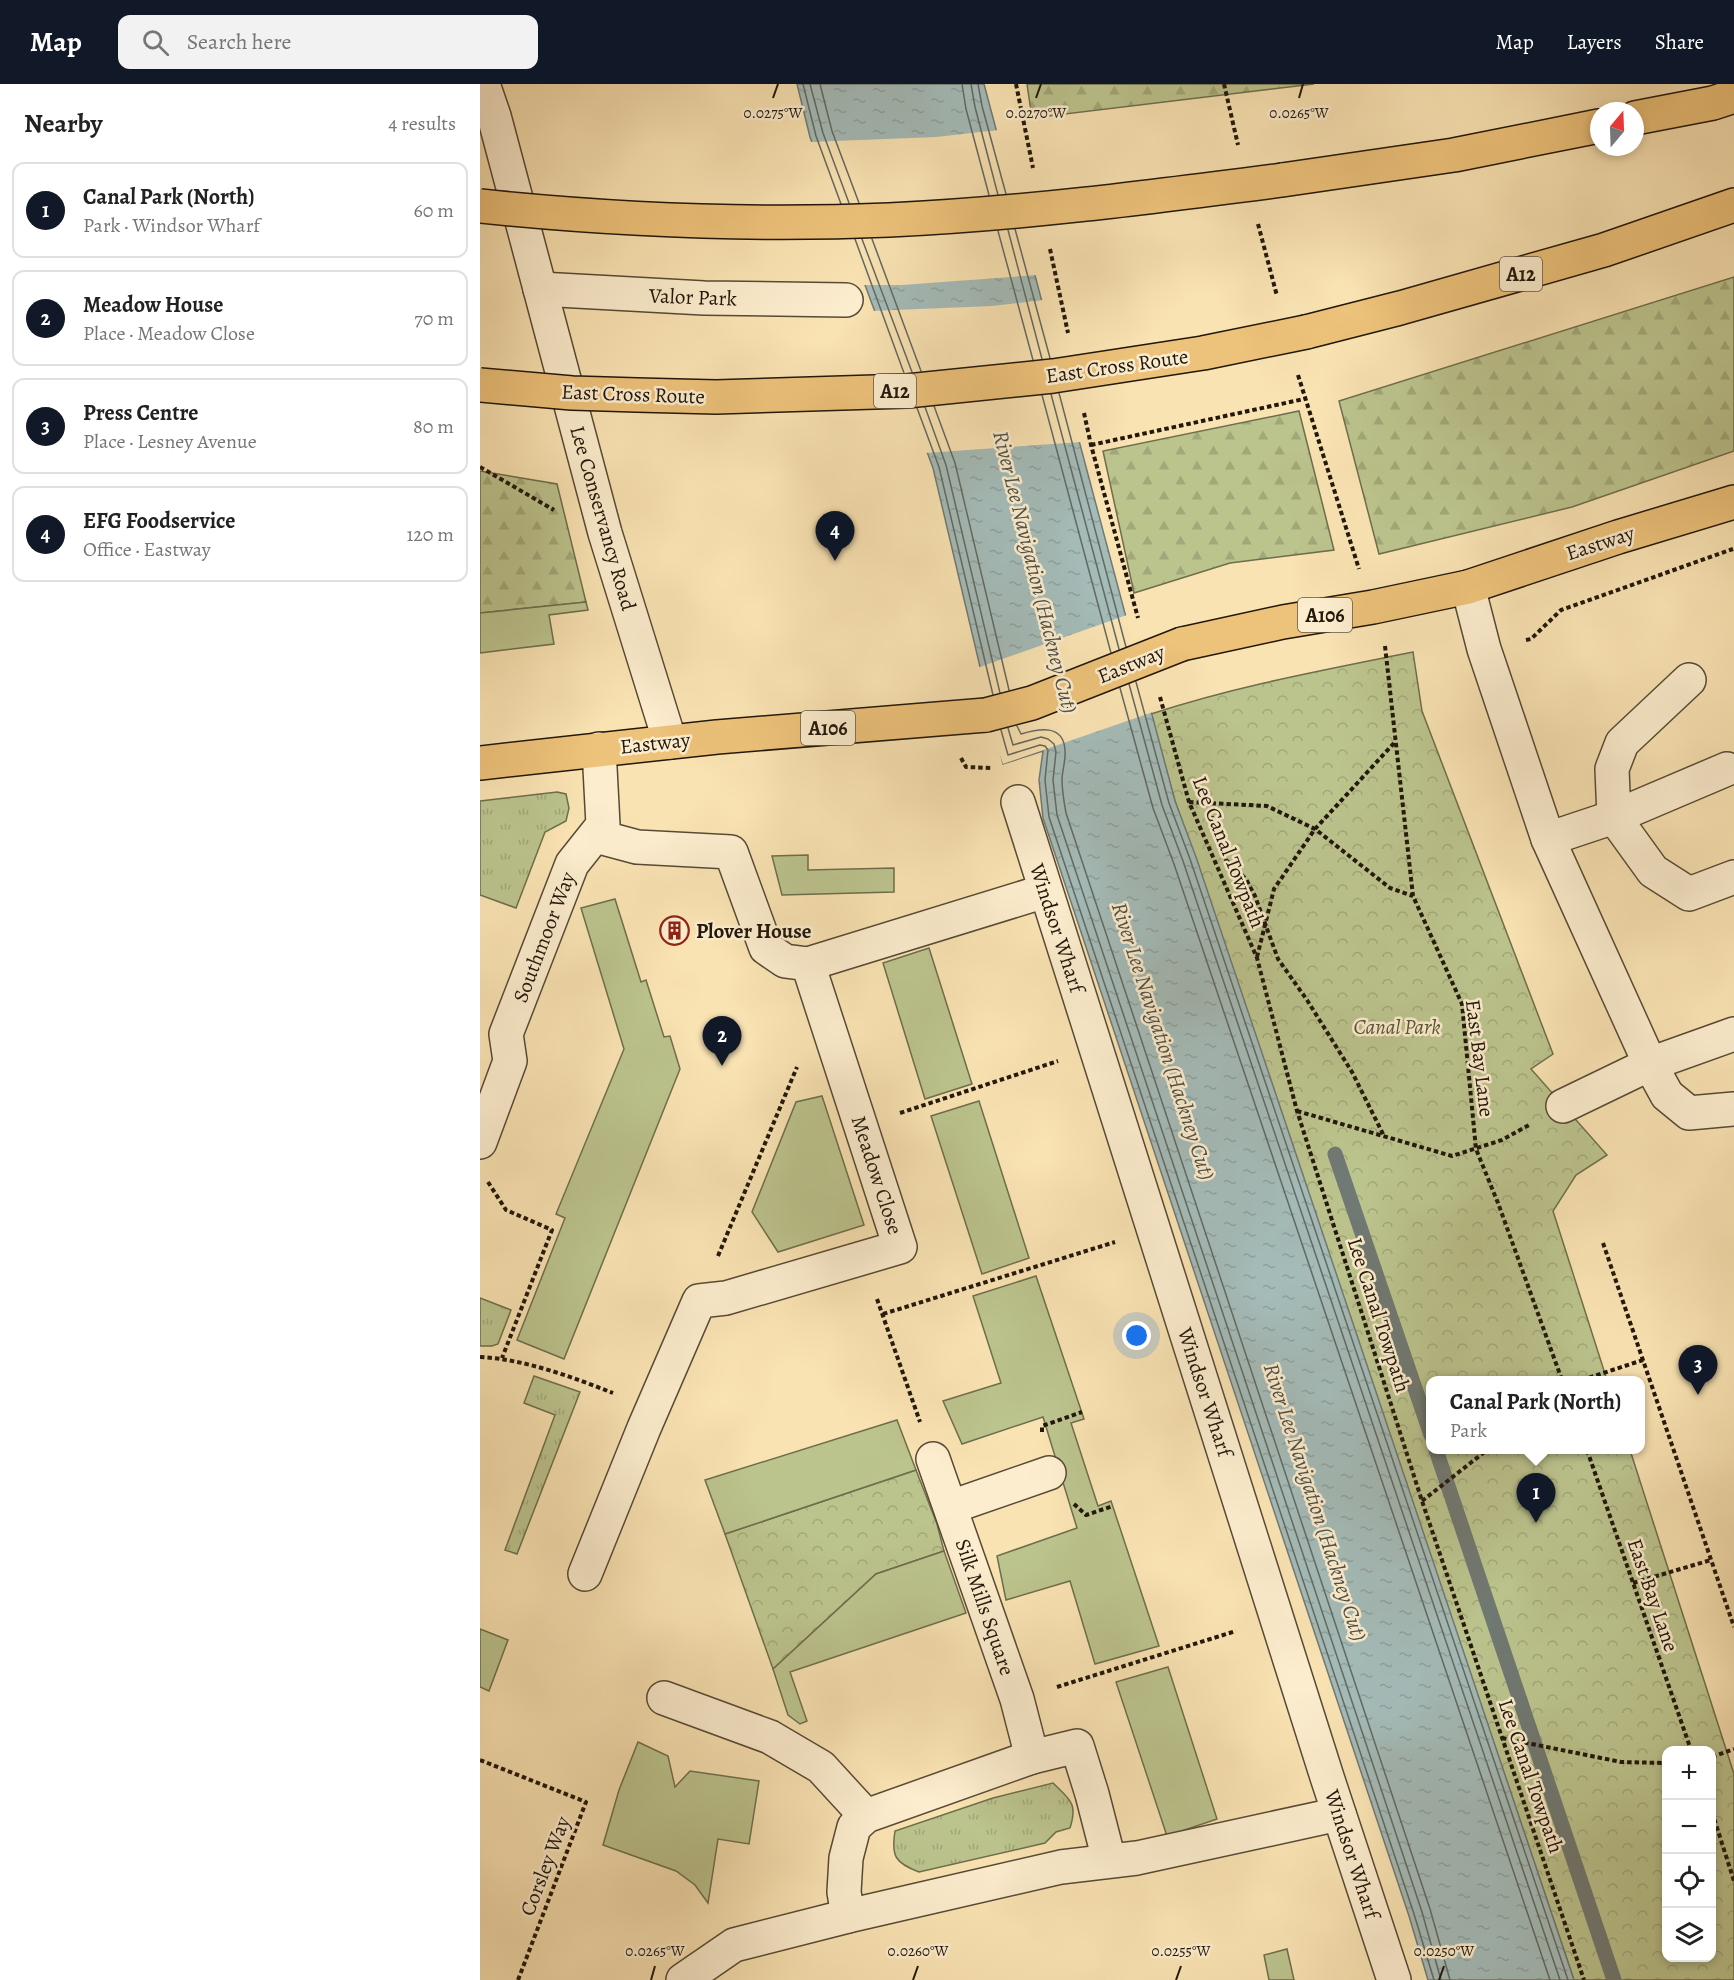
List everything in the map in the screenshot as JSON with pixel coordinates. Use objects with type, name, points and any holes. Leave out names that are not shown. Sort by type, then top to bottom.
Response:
[{"type":"main road","points":[[1644,116],[1713,103],[1734,96]]},
{"type":"main road","points":[[480,206],[656,220],[888,220],[1011,212],[1282,180],[1454,155],[1590,128]]},
{"type":"main road","name":"East Cross Route","points":[[480,385],[572,393],[716,397],[907,391],[1065,374],[1203,353],[1306,332],[1411,305],[1604,250],[1734,205]]},
{"type":"main road","name":"Eastway","points":[[480,763],[670,742],[986,716],[1032,703],[1182,644],[1283,622],[1373,607],[1468,587],[1618,537],[1734,502]]},
{"type":"street","name":"Lee Conservancy Road","points":[[483,84],[494,116],[602,521],[670,742]]},
{"type":"street","name":"Valor Park","points":[[540,289],[704,298],[846,300]]},
{"type":"street","points":[[1468,587],[1484,649],[1548,839],[1650,1065],[1667,1095],[1689,1113],[1734,1109]]},
{"type":"street","points":[[1689,680],[1622,743],[1611,769],[1614,817],[1653,871],[1689,894],[1734,877]]},
{"type":"street","name":"Southmoor Way","points":[[480,1142],[510,1061],[506,1034],[572,864],[603,825],[599,749]]},
{"type":"street","points":[[1548,839],[1614,817],[1727,769]]},
{"type":"street","name":"Windsor Wharf","points":[[1018,802],[1275,1614],[1394,1980]]},
{"type":"street","points":[[596,836],[637,847],[731,852],[766,948],[786,961],[808,964],[1046,891]]},
{"type":"street","name":"Meadow Close","points":[[712,1299],[900,1247],[808,964]]},
{"type":"street","points":[[1563,1106],[1599,1087],[1650,1065],[1734,1034]]},
{"type":"street","points":[[480,1050],[510,1061]]},
{"type":"street","points":[[585,1575],[644,1428],[712,1299]]},
{"type":"street","name":"Silk Mills Square","points":[[933,1459],[1017,1699],[1032,1757]]},
{"type":"street","points":[[951,1507],[1048,1473]]},
{"type":"street","points":[[664,1698],[770,1737],[821,1767],[866,1816]]},
{"type":"street","points":[[848,1916],[844,1892],[846,1858],[854,1827],[866,1816],[1032,1757],[1077,1746],[1109,1860]]},
{"type":"street","points":[[683,1980],[734,1945],[848,1916],[1061,1868],[1137,1857],[1339,1814]]},
{"type":"path","points":[[1224,84],[1240,153]]},
{"type":"path","points":[[1257,220],[1278,298]]},
{"type":"path","points":[[1296,365],[1304,399],[1361,577]]},
{"type":"path","points":[[1091,445],[1304,399]]},
{"type":"path","points":[[480,466],[557,512],[602,521]]},
{"type":"path","points":[[1517,642],[1531,639],[1561,610],[1734,549]]},
{"type":"path","name":"East Bay Lane","points":[[1384,641],[1413,896],[1462,1004],[1476,1149],[1561,1376]]},
{"type":"path","name":"Lee Canal Towpath","points":[[1169,729],[1189,802],[1257,958],[1297,1111],[1422,1501],[1584,1980]]},
{"type":"path","points":[[1257,958],[1274,889],[1315,830],[1396,741]]},
{"type":"path","points":[[961,762],[966,767],[996,768]]},
{"type":"path","points":[[1189,802],[1267,806],[1315,830],[1390,888],[1413,896]]},
{"type":"path","points":[[1207,802],[1226,860],[1246,879],[1255,896],[1278,959],[1352,1072],[1384,1136]]},
{"type":"path","points":[[712,1299],[822,1006]]},
{"type":"path","points":[[895,1115],[1095,1048]]},
{"type":"path","points":[[1297,1111],[1452,1156],[1502,1140],[1563,1106]]},
{"type":"path","points":[[485,1178],[506,1210],[552,1230],[502,1358]]},
{"type":"path","points":[[883,1314],[1154,1231]]},
{"type":"path","points":[[1603,1243],[1734,1627]]},
{"type":"path","points":[[861,1259],[883,1314],[933,1459]]},
{"type":"path","points":[[480,1357],[502,1358],[584,1382]]},
{"type":"path","points":[[1594,1376],[1643,1360]]},
{"type":"path","points":[[1422,1501],[1481,1454]]},
{"type":"path","name":"East Bay Lane","points":[[1589,1454],[1690,1746]]},
{"type":"path","points":[[1633,1583],[1711,1560]]},
{"type":"path","points":[[1017,1699],[1276,1618],[1275,1614]]},
{"type":"path","points":[[1502,1738],[1621,1762],[1662,1763]]},
{"type":"path","points":[[1716,1756],[1734,1749]]},
{"type":"path","name":"Corsley Way","points":[[480,1760],[586,1802],[518,1980]]},
{"type":"path","points":[[1716,1825],[1734,1881]]},
{"type":"green space","points":[[1027,84],[1314,84],[1032,118]]},
{"type":"green space","points":[[1734,277],[1734,451],[1572,507],[1379,554],[1339,401]]},
{"type":"green space","points":[[1299,411],[1334,550],[1230,563],[1134,593],[1103,451]]},
{"type":"green space","points":[[480,471],[557,484],[586,602],[480,613]]},
{"type":"green space","points":[[586,602],[588,610],[549,615],[554,644],[480,653],[480,613]]},
{"type":"green space","name":"Canal Park","points":[[1413,652],[1422,711],[1553,1054],[1531,1069],[1607,1155],[1576,1175],[1553,1211],[1606,1376],[1426,1376],[1426,1454],[1631,1454],[1734,1774],[1734,1980],[1574,1980],[1175,801],[1151,714],[1248,687]]},
{"type":"green space","points":[[557,792],[566,794],[569,808],[566,821],[545,832],[516,908],[480,895],[480,801]]},
{"type":"green space","points":[[808,855],[808,870],[894,868],[894,892],[782,895],[772,856]]},
{"type":"green space","points":[[615,899],[641,982],[646,980],[664,1037],[670,1036],[680,1069],[564,1359],[517,1340],[565,1218],[556,1214],[624,1049],[581,908]]},
{"type":"green space","points":[[929,948],[972,1084],[925,1099],[883,963]]},
{"type":"green space","points":[[822,1096],[864,1225],[778,1252],[752,1212],[796,1102]]},
{"type":"green space","points":[[979,1101],[1029,1258],[982,1274],[931,1116]]},
{"type":"green space","points":[[1036,1276],[1084,1419],[1071,1423],[1098,1506],[1111,1501],[1159,1646],[1095,1664],[1070,1581],[1006,1600],[997,1556],[1077,1528],[1043,1417],[962,1444],[943,1401],[1001,1383],[973,1296]]},
{"type":"green space","points":[[480,1298],[511,1310],[498,1344],[492,1346],[480,1346]]},
{"type":"green space","points":[[534,1376],[580,1392],[517,1554],[505,1550],[555,1415],[524,1403]]},
{"type":"green space","points":[[897,1420],[916,1470],[725,1534],[705,1480]]},
{"type":"green space","points":[[916,1470],[937,1524],[944,1551],[876,1574],[773,1669],[725,1534]]},
{"type":"green space","points":[[944,1551],[966,1613],[790,1672],[807,1721],[800,1724],[788,1715],[773,1669],[876,1574]]},
{"type":"green space","points":[[480,1629],[508,1640],[489,1691],[480,1687]]},
{"type":"green space","points":[[1168,1667],[1217,1819],[1167,1836],[1116,1682]]},
{"type":"green space","points":[[638,1742],[668,1756],[675,1787],[690,1771],[759,1781],[749,1844],[718,1839],[708,1903],[695,1885],[676,1871],[603,1845],[619,1790]]},
{"type":"green space","points":[[1053,1783],[1071,1802],[1073,1813],[1070,1828],[1056,1832],[1045,1843],[919,1872],[896,1858],[895,1831],[993,1798]]},
{"type":"green space","points":[[1287,1949],[1294,1980],[1269,1980],[1264,1955]]},
{"type":"water","name":"River Lee Navigation (Hackney Cut)","points":[[797,84],[984,84],[1175,801],[1196,857],[1574,1980],[1428,1980],[1409,1916],[1043,818],[1039,780],[1043,751],[1003,764],[933,468],[810,137]]},
{"type":"pier","points":[[998,130],[1037,275],[902,285],[862,285],[809,142],[936,137]]},
{"type":"pier","points":[[1043,300],[1081,442],[925,453],[871,311],[992,306]]},
{"type":"pier","points":[[1127,615],[1153,712],[1003,764],[993,735],[977,668]]},
{"type":"waterway","points":[[1335,1154],[1426,1420]]},
{"type":"waterway","points":[[1437,1454],[1614,1980]]},
{"type":"place","name":"EFG Foodservice","points":[[835,561]]},
{"type":"place","name":"Plover House","points":[[675,931]]},
{"type":"place","name":"Meadow House","points":[[722,1066]]},
{"type":"place","name":"Press Centre","points":[[1698,1395]]},
{"type":"place","name":"Canal Park (North)","points":[[1536,1523]]}]
